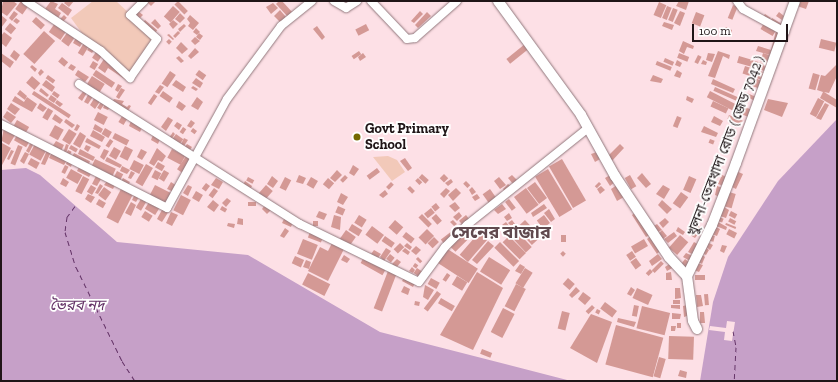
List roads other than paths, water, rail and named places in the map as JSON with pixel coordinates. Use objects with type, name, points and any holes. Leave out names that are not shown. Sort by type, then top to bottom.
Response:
[{"type":"main road","points":[[498,1],[532,45],[588,128],[615,176],[669,257],[687,276],[693,321],[697,329]]},
{"type":"main road","name":"খুলনা-তেরখাদা রোড ( জেড 7042 )","points":[[687,276],[712,226],[795,1]]},
{"type":"street","points":[[26,1],[101,51],[130,78],[157,39],[130,15],[144,1]]},
{"type":"street","points":[[1,124],[167,208],[227,99],[281,26],[312,1]]},
{"type":"street","points":[[334,1],[346,8],[357,1]]},
{"type":"street","points":[[371,1],[407,39],[415,38],[457,1]]},
{"type":"street","points":[[737,1],[743,9],[784,32]]},
{"type":"street","points":[[79,84],[300,224],[419,282],[445,246],[467,225],[588,128]]},
{"type":"water","points":[[837,119],[837,381],[700,381],[713,302],[728,257],[778,181]]},
{"type":"water","name":"ভৈরব নদ","points":[[26,168],[40,175],[117,242],[248,255],[380,332],[571,381],[1,381],[1,170]]},
{"type":"place","name":"Govt Primary School","points":[[357,137]]},
{"type":"district","name":"সেনের বাজার","points":[[501,232]]}]
